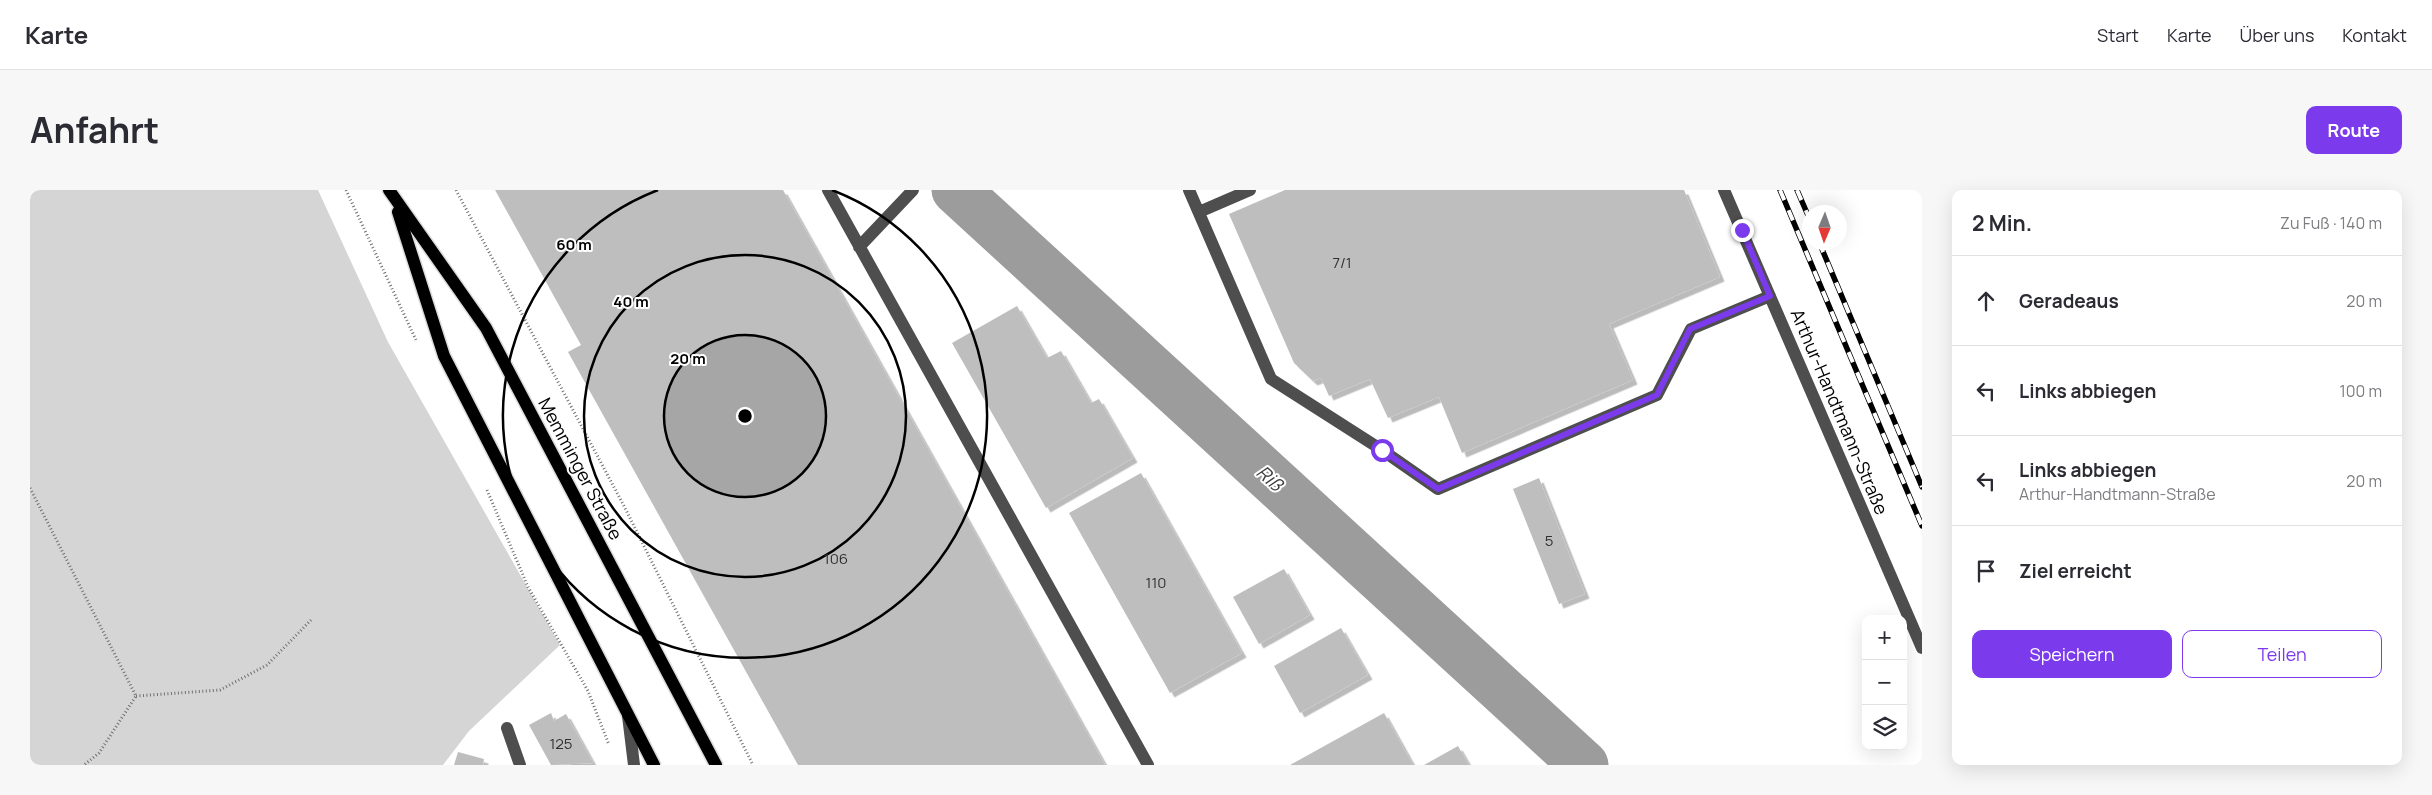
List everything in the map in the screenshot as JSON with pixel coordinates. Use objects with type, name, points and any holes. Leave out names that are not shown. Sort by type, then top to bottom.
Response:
[{"type":"main road","name":"Memminger Straße","points":[[392,195],[444,356],[654,765]]},
{"type":"main road","name":"Memminger Straße","points":[[392,195],[486,328],[716,765]]},
{"type":"street","points":[[828,190],[1148,765]]},
{"type":"street","points":[[859,247],[913,190]]},
{"type":"street","points":[[1189,190],[1271,379],[1382,450],[1438,489],[1657,395],[1690,329],[1770,296]]},
{"type":"street","points":[[1199,212],[1250,190]]},
{"type":"street","name":"Arthur-Handtmann-Straße","points":[[1724,190],[1922,648]]},
{"type":"street","points":[[628,716],[634,765]]},
{"type":"street","points":[[507,728],[520,765]]},
{"type":"path","points":[[346,190],[416,342]]},
{"type":"path","points":[[456,190],[624,506],[753,765]]},
{"type":"path","points":[[485,484],[528,587],[588,691],[612,752]]},
{"type":"path","points":[[30,488],[136,696]]},
{"type":"path","points":[[136,696],[220,690],[267,665],[311,620]]},
{"type":"path","points":[[84,765],[98,753],[136,696]]},
{"type":"shaded area","points":[[30,190],[318,190],[388,342],[560,645],[469,731],[443,765],[30,765]]},
{"type":"building","points":[[495,190],[783,190],[1105,765],[798,765],[568,352],[581,345]]},
{"type":"building","points":[[1285,190],[1684,190],[1720,277],[1609,324],[1633,380],[1462,453],[1439,397],[1388,418],[1370,379],[1329,396],[1321,378],[1313,381],[1294,363],[1229,214]]},
{"type":"building","points":[[1017,306],[1047,358],[1061,351],[1091,403],[1099,399],[1133,458],[1046,508],[952,343]]},
{"type":"building","points":[[1141,473],[1242,653],[1170,693],[1069,513]]},
{"type":"building","points":[[1539,478],[1585,594],[1559,604],[1513,489]]},
{"type":"building","points":[[1284,569],[1310,615],[1259,644],[1233,597]]},
{"type":"building","points":[[1341,628],[1368,675],[1300,713],[1274,666]]},
{"type":"building","points":[[551,713],[554,721],[566,714],[593,763],[551,765],[529,725]]},
{"type":"building","points":[[1384,713],[1413,765],[1290,765]]},
{"type":"building","points":[[1458,746],[1469,765],[1424,765]]},
{"type":"building","points":[[458,752],[484,759],[483,765],[454,765]]},
{"type":"waterway","name":"Riß","points":[[956,190],[1584,765]]},
{"type":"railway","points":[[1780,190],[1922,526]]},
{"type":"railway","points":[[1797,190],[1804,205]]},
{"type":"railway","points":[[1822,250],[1922,487]]},
{"type":"route","points":[[1382,450],[1438,489],[1657,395],[1690,329],[1770,296],[1742,230]]}]
